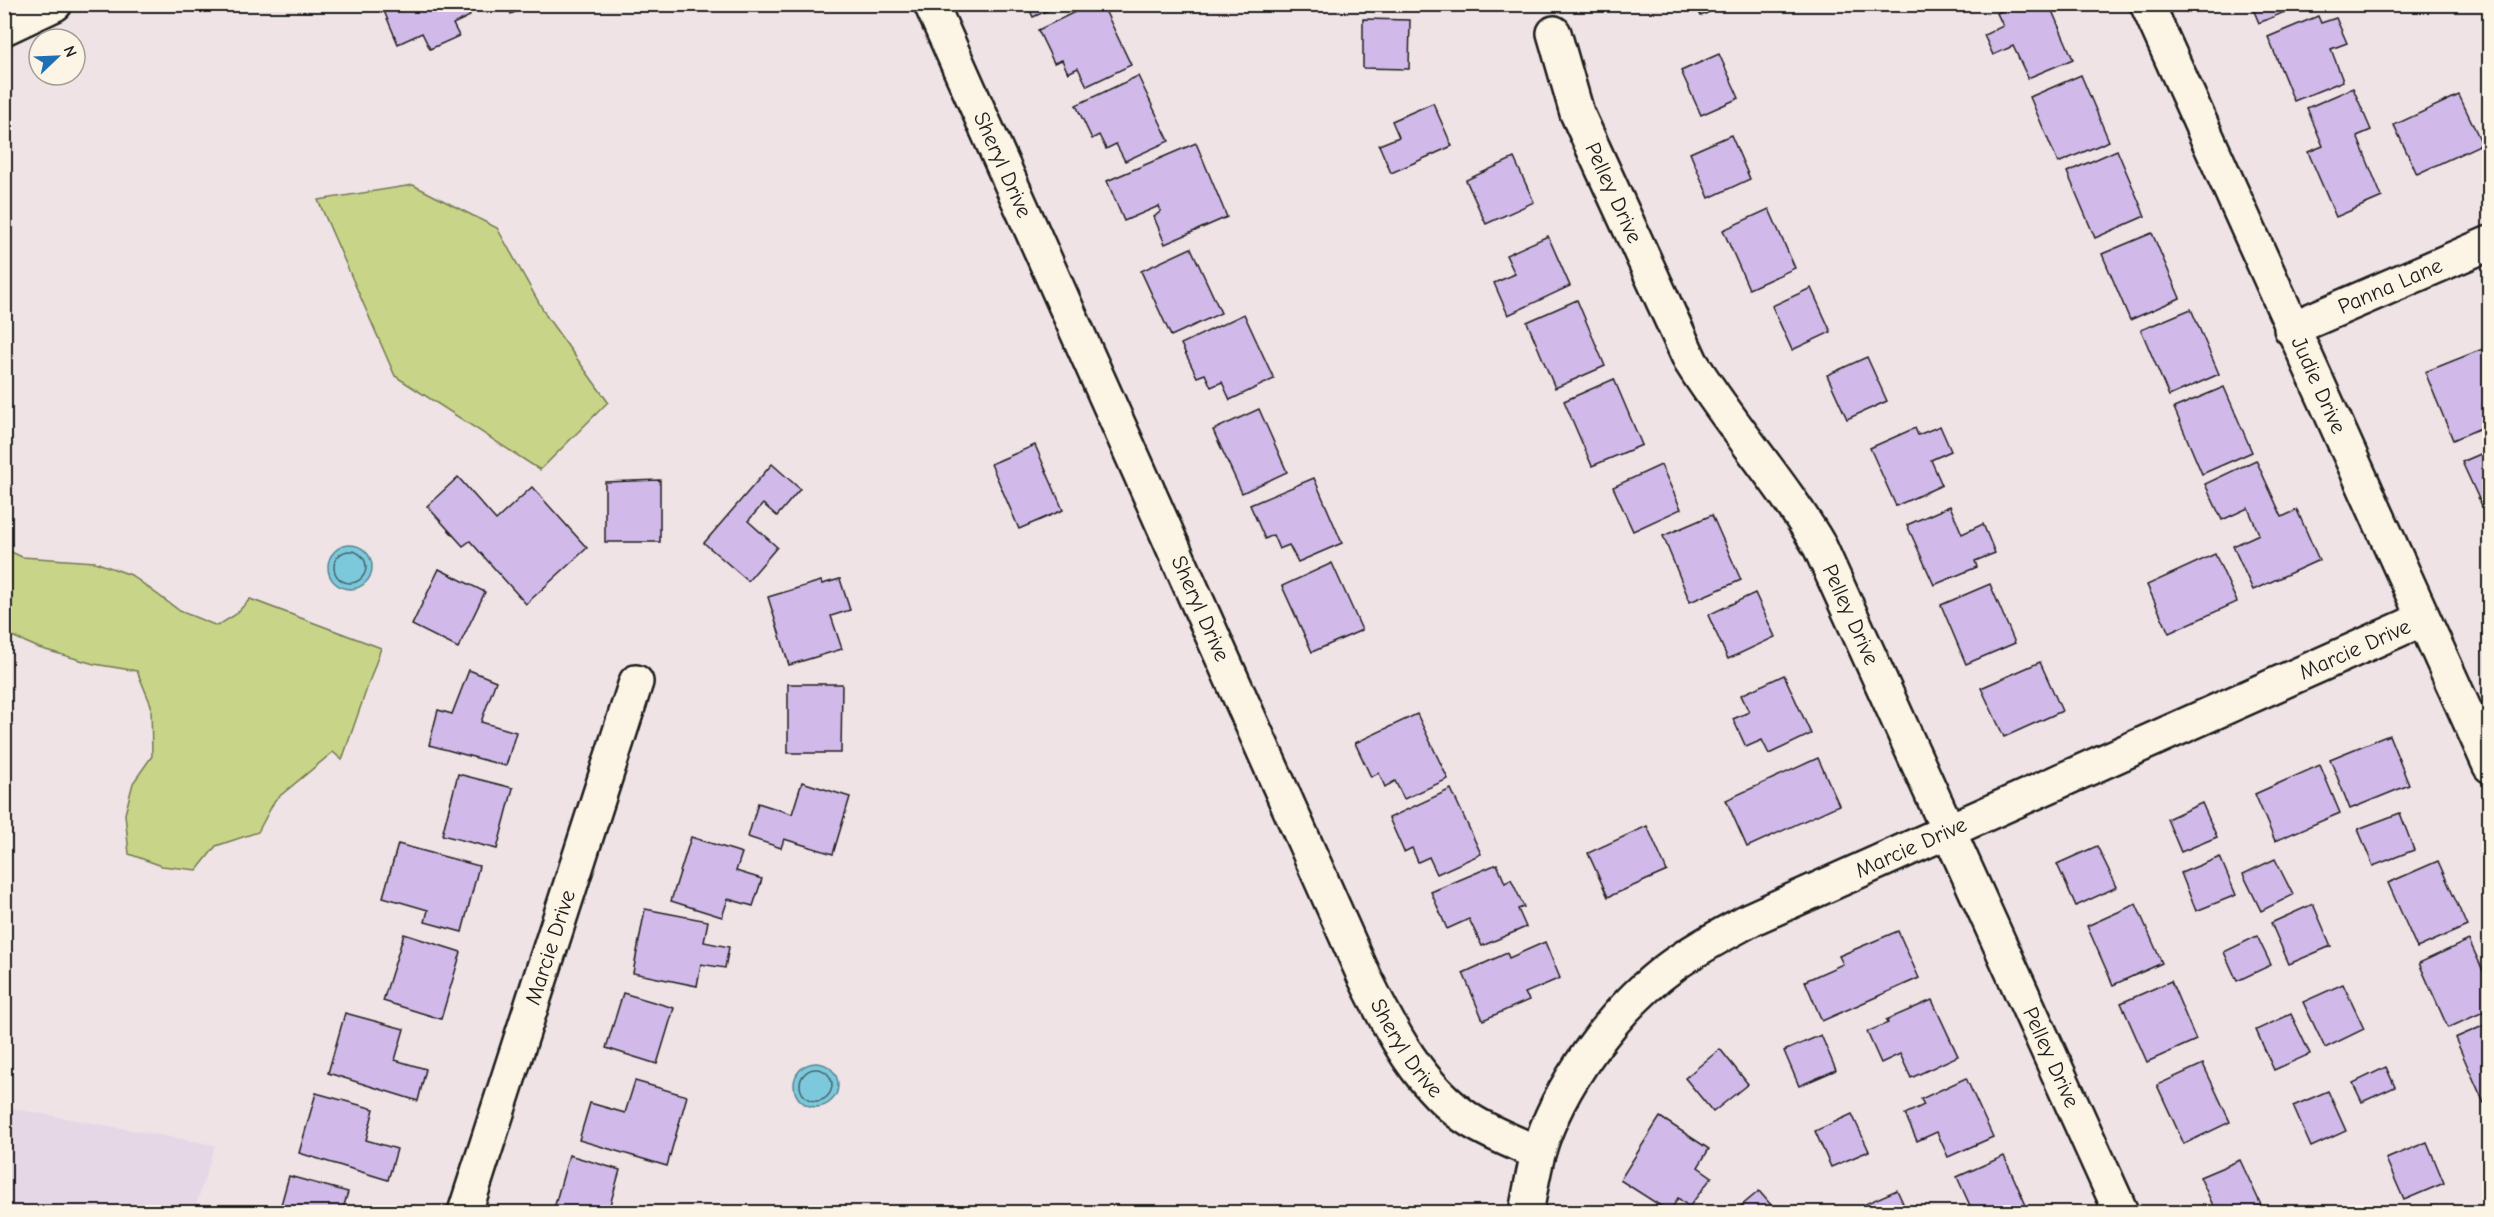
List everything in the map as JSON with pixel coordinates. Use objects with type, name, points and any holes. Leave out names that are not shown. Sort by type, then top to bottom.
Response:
[{"type":"street","points":[[4,28],[55,4]]},
{"type":"street","name":"Sheryl Drive","points":[[931,4],[1382,1013],[1402,1047],[1436,1094],[1472,1122],[1538,1154]]},
{"type":"street","name":"Judie Drive","points":[[2147,4],[2291,329],[2490,766]]},
{"type":"street","name":"Pelley Drive","points":[[1554,33],[1577,113],[1691,362],[1712,397],[1799,511],[1820,547],[2121,1212]]},
{"type":"street","name":"Panna Lane","points":[[2291,329],[2490,243]]},
{"type":"street","name":"Marcie Drive","points":[[1526,1212],[1538,1154],[1549,1126],[1576,1073],[1602,1035],[1632,999],[1671,966],[1713,939],[1751,919],[2423,620]]},
{"type":"street","name":"Marcie Drive","points":[[465,1212],[636,682]]},
{"type":"shaded area","points":[[4,1107],[215,1145],[194,1212],[5,1212]]},
{"type":"green space","points":[[413,185],[497,228],[547,317],[608,402],[540,470],[395,376],[318,200]]},
{"type":"green space","points":[[5,549],[22,557],[95,562],[131,575],[180,611],[217,626],[235,615],[250,599],[381,648],[342,760],[333,752],[275,800],[258,832],[216,846],[197,870],[162,866],[129,854],[125,814],[133,783],[152,756],[151,705],[137,671],[94,664],[39,648],[5,633]]},
{"type":"water","points":[[350,545],[359,546],[366,551],[371,558],[371,576],[366,583],[359,588],[350,589],[341,588],[334,583],[329,576],[328,567],[329,558],[334,551],[341,546]]},
{"type":"water","points":[[816,1063],[831,1070],[838,1085],[831,1100],[816,1107],[801,1100],[794,1085],[801,1070]]},
{"type":"building","points":[[381,4],[465,4],[470,16],[453,24],[459,36],[430,49],[422,33],[398,44]]},
{"type":"building","points":[[507,4],[531,4],[511,14]]},
{"type":"building","points":[[1027,4],[1062,4],[1033,17]]},
{"type":"building","points":[[1091,4],[1102,4],[1131,65],[1087,86],[1078,68],[1068,73],[1062,60],[1054,63],[1038,30]]},
{"type":"building","points":[[1695,4],[1726,4],[1701,16]]},
{"type":"building","points":[[2015,4],[2049,4],[2073,59],[2028,78],[2013,46],[1993,55],[1984,35],[2003,26],[1997,13]]},
{"type":"building","points":[[2251,4],[2303,4],[2259,23]]},
{"type":"building","points":[[2318,16],[2321,23],[2336,18],[2347,43],[2331,49],[2343,81],[2294,101],[2268,37]]},
{"type":"building","points":[[1363,19],[1410,20],[1409,69],[1363,68]]},
{"type":"building","points":[[1719,54],[1739,98],[1701,115],[1681,71]]},
{"type":"building","points":[[2081,75],[2109,141],[2058,163],[2030,97]]},
{"type":"building","points":[[1138,76],[1169,141],[1125,161],[1116,144],[1106,149],[1099,135],[1092,139],[1076,105]]},
{"type":"building","points":[[2353,88],[2371,130],[2357,136],[2382,197],[2336,217],[2308,152],[2323,146],[2307,108]]},
{"type":"building","points":[[2459,95],[2482,144],[2417,174],[2394,125]]},
{"type":"building","points":[[1433,103],[1452,146],[1391,173],[1379,145],[1399,137],[1392,121]]},
{"type":"building","points":[[1731,135],[1750,179],[1709,198],[1690,153]]},
{"type":"building","points":[[1196,143],[1227,217],[1165,244],[1154,217],[1161,211],[1159,206],[1124,221],[1107,181]]},
{"type":"building","points":[[2117,150],[2145,216],[2095,238],[2067,172]]},
{"type":"building","points":[[1514,158],[1534,202],[1486,224],[1466,180]]},
{"type":"building","points":[[1769,209],[1795,268],[1749,289],[1723,230]]},
{"type":"building","points":[[2152,233],[2180,298],[2130,320],[2102,254]]},
{"type":"building","points":[[1548,236],[1570,286],[1508,315],[1494,283],[1515,274],[1506,255]]},
{"type":"building","points":[[1191,248],[1221,313],[1171,336],[1141,271]]},
{"type":"building","points":[[1811,288],[1831,332],[1792,350],[1772,306]]},
{"type":"building","points":[[1577,300],[1605,366],[1555,388],[1527,322]]},
{"type":"building","points":[[2191,309],[2219,374],[2169,396],[2141,330]]},
{"type":"building","points":[[1244,314],[1274,379],[1230,400],[1222,382],[1211,387],[1205,374],[1197,377],[1181,344]]},
{"type":"building","points":[[2490,346],[2490,424],[2453,440],[2425,372]]},
{"type":"building","points":[[1867,357],[1887,401],[1847,419],[1827,375]]},
{"type":"building","points":[[1614,379],[1642,445],[1592,466],[1564,401]]},
{"type":"building","points":[[2224,387],[2252,452],[2202,474],[2174,408]]},
{"type":"building","points":[[1259,409],[1287,472],[1242,493],[1213,430]]},
{"type":"building","points":[[1940,426],[1951,451],[1931,460],[1942,485],[1896,506],[1870,448],[1915,428],[1918,435]]},
{"type":"building","points":[[1035,445],[1063,510],[1019,529],[991,464]]},
{"type":"building","points":[[2490,450],[2490,523],[2462,462]]},
{"type":"building","points":[[2256,460],[2282,517],[2297,510],[2319,560],[2253,590],[2233,546],[2259,534],[2248,508],[2222,520],[2205,484]]},
{"type":"building","points":[[772,464],[800,489],[777,516],[763,504],[748,521],[777,547],[748,581],[704,543]]},
{"type":"building","points":[[1661,465],[1681,509],[1633,531],[1613,487]]},
{"type":"building","points":[[458,477],[496,520],[532,487],[587,548],[526,604],[470,541],[463,546],[427,506]]},
{"type":"building","points":[[1314,478],[1342,543],[1298,562],[1289,545],[1279,549],[1273,535],[1265,539],[1250,505]]},
{"type":"building","points":[[660,480],[660,542],[605,542],[605,482]]},
{"type":"building","points":[[1950,506],[1962,534],[1983,524],[1995,553],[1975,561],[1977,567],[1934,585],[1907,525]]},
{"type":"building","points":[[1712,515],[1741,580],[1690,602],[1663,536]]},
{"type":"building","points":[[2215,554],[2237,602],[2169,633],[2147,585]]},
{"type":"building","points":[[1332,563],[1362,630],[1312,652],[1282,586]]},
{"type":"building","points":[[439,569],[485,592],[458,648],[412,625]]},
{"type":"building","points":[[840,579],[850,610],[831,616],[842,649],[789,665],[768,597],[821,581],[822,584]]},
{"type":"building","points":[[1990,584],[2015,643],[1966,664],[1941,605]]},
{"type":"building","points":[[1755,593],[1775,637],[1728,659],[1708,615]]},
{"type":"building","points":[[2040,662],[2062,711],[2004,737],[1981,688]]},
{"type":"building","points":[[469,670],[496,681],[481,722],[516,732],[506,766],[429,745],[438,710],[452,714]]},
{"type":"building","points":[[1784,675],[1811,734],[1769,754],[1762,740],[1746,747],[1733,719],[1749,712],[1741,695]]},
{"type":"building","points":[[788,684],[842,684],[841,753],[788,753]]},
{"type":"building","points":[[1417,714],[1448,779],[1404,799],[1395,781],[1385,787],[1379,773],[1371,777],[1355,743]]},
{"type":"building","points":[[2389,735],[2409,785],[2350,809],[2330,759]]},
{"type":"building","points":[[1818,758],[1839,805],[1747,847],[1726,800]]},
{"type":"building","points":[[2320,765],[2340,813],[2275,841],[2255,794]]},
{"type":"building","points":[[458,774],[513,788],[497,849],[442,835]]},
{"type":"building","points":[[802,782],[850,797],[833,854],[784,839],[781,848],[748,837],[758,803],[792,814]]},
{"type":"building","points":[[1451,789],[1481,854],[1437,874],[1429,857],[1418,862],[1412,848],[1404,852],[1389,818]]},
{"type":"building","points":[[2202,803],[2217,837],[2181,852],[2167,819]]},
{"type":"building","points":[[2400,813],[2414,850],[2373,866],[2358,829]]},
{"type":"building","points":[[1647,826],[1667,871],[1608,897],[1588,853]]},
{"type":"building","points":[[691,837],[742,853],[736,871],[762,879],[753,906],[728,899],[722,917],[671,901]]},
{"type":"building","points":[[398,844],[479,866],[462,932],[425,922],[428,910],[383,897]]},
{"type":"building","points":[[2097,846],[2117,887],[2076,906],[2057,864]]},
{"type":"building","points":[[2220,857],[2236,895],[2196,911],[2181,873]]},
{"type":"building","points":[[2275,859],[2293,895],[2261,911],[2243,874]]},
{"type":"building","points":[[2438,861],[2467,926],[2417,948],[2388,883]]},
{"type":"building","points":[[1497,864],[1505,883],[1511,879],[1524,907],[1518,909],[1526,927],[1482,946],[1469,919],[1447,929],[1431,892]]},
{"type":"building","points":[[2136,904],[2162,963],[2113,985],[2087,926]]},
{"type":"building","points":[[2313,904],[2331,946],[2289,964],[2271,923]]},
{"type":"building","points":[[645,909],[708,921],[704,942],[729,947],[725,968],[701,964],[697,986],[633,973]]},
{"type":"building","points":[[1898,931],[1919,978],[1822,1021],[1805,981],[1843,964],[1839,956]]},
{"type":"building","points":[[404,934],[461,952],[441,1019],[383,1001]]},
{"type":"building","points":[[2257,936],[2271,965],[2237,981],[2224,952]]},
{"type":"building","points":[[2469,940],[2490,986],[2490,1009],[2448,1028],[2419,963]]},
{"type":"building","points":[[1545,942],[1560,978],[1525,993],[1529,1000],[1483,1020],[1463,973],[1507,953],[1509,958]]},
{"type":"building","points":[[2171,981],[2196,1040],[2147,1062],[2121,1003]]},
{"type":"building","points":[[2343,984],[2364,1029],[2325,1048],[2303,1002]]},
{"type":"building","points":[[623,993],[674,1008],[657,1064],[606,1048]]},
{"type":"building","points":[[1932,1000],[1958,1056],[1911,1078],[1900,1054],[1881,1063],[1867,1032],[1888,1023],[1886,1020]]},
{"type":"building","points":[[345,1013],[404,1029],[395,1060],[426,1069],[418,1101],[328,1073]]},
{"type":"building","points":[[2291,1014],[2310,1054],[2274,1070],[2256,1030]]},
{"type":"building","points":[[2490,1023],[2490,1101],[2484,1103],[2455,1038]]},
{"type":"building","points":[[1821,1035],[1836,1070],[1799,1086],[1784,1051]]},
{"type":"building","points":[[1720,1049],[1748,1084],[1713,1112],[1685,1078]]},
{"type":"building","points":[[2203,1064],[2230,1122],[2184,1144],[2157,1085]]},
{"type":"building","points":[[2386,1067],[2395,1087],[2362,1102],[2353,1083]]},
{"type":"building","points":[[1966,1078],[1993,1137],[1948,1157],[1937,1132],[1917,1141],[1905,1114],[1924,1105],[1921,1099]]},
{"type":"building","points":[[635,1081],[687,1096],[667,1166],[579,1140],[590,1103],[625,1113]]},
{"type":"building","points":[[2328,1091],[2346,1131],[2311,1147],[2293,1106]]},
{"type":"building","points":[[316,1093],[374,1109],[366,1140],[397,1149],[388,1180],[299,1153]]},
{"type":"building","points":[[1852,1114],[1869,1151],[1831,1167],[1815,1131]]},
{"type":"building","points":[[1660,1117],[1709,1149],[1698,1167],[1712,1177],[1689,1207],[1678,1198],[1670,1212],[1620,1180]]},
{"type":"building","points":[[2427,1142],[2444,1183],[2404,1200],[2386,1159]]},
{"type":"building","points":[[569,1155],[620,1170],[608,1212],[553,1212]]},
{"type":"building","points":[[2004,1156],[2029,1212],[1973,1212],[1957,1177]]},
{"type":"building","points":[[2240,1160],[2261,1205],[2245,1212],[2216,1212],[2200,1177]]},
{"type":"building","points":[[289,1176],[348,1192],[342,1212],[279,1212]]},
{"type":"building","points":[[1897,1190],[1907,1212],[1869,1212],[1865,1204]]},
{"type":"building","points":[[1759,1191],[1777,1212],[1734,1212]]},
{"type":"building","points":[[2310,1205],[2313,1212],[2294,1212]]}]
